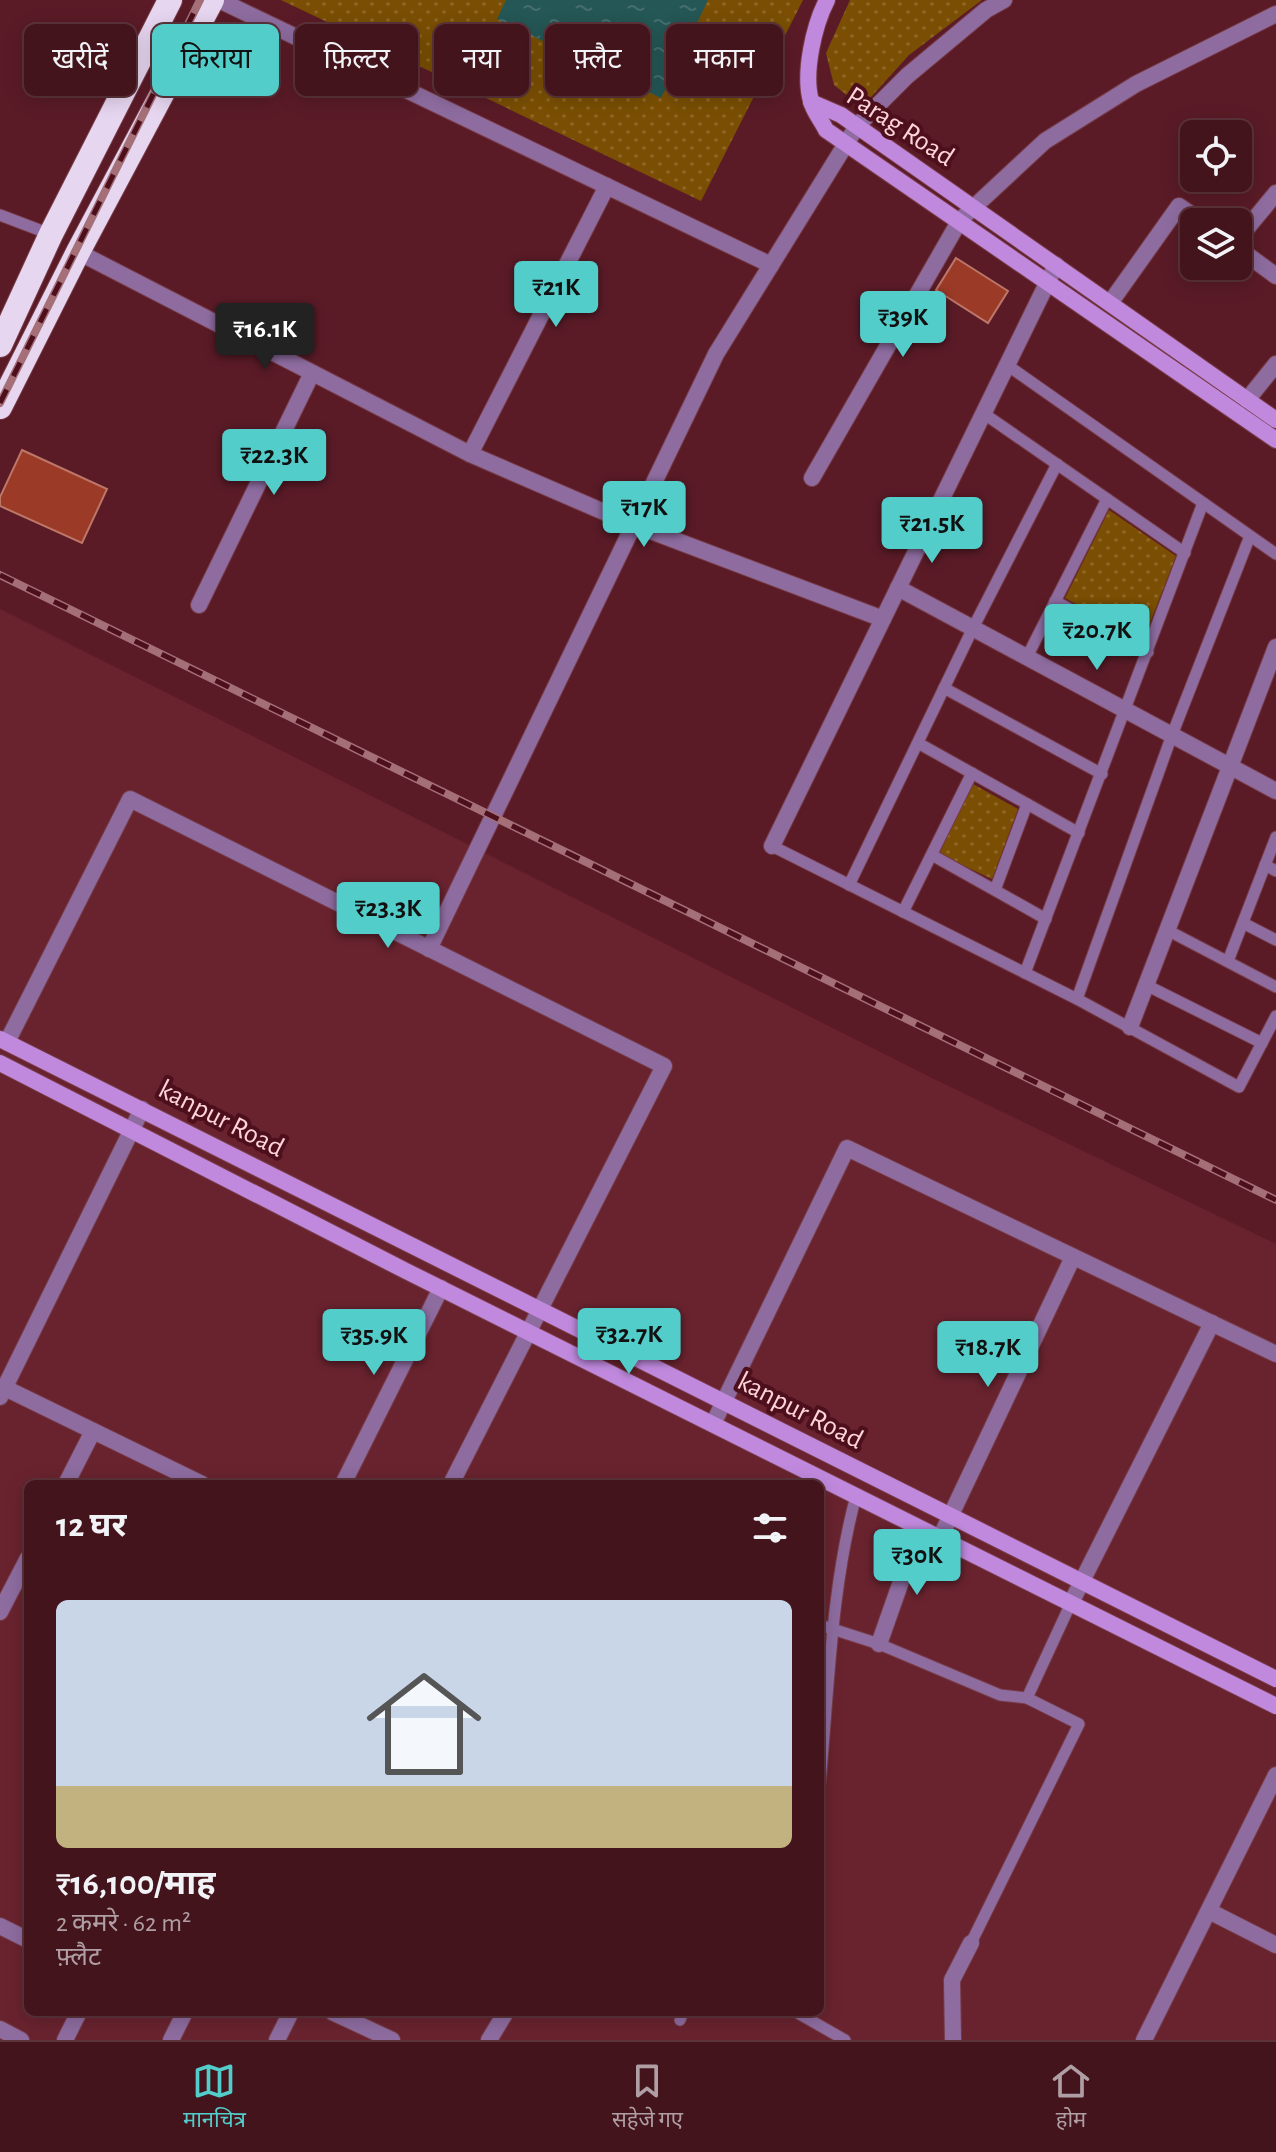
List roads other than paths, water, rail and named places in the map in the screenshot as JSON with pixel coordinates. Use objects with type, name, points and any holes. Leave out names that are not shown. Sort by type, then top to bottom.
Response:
[{"type":"highway","points":[[0,345],[51,234],[170,0]]},
{"type":"highway","points":[[0,407],[78,252],[212,0]]},
{"type":"street","points":[[219,0],[771,265]]},
{"type":"street","points":[[811,102],[809,68],[819,16],[827,0]]},
{"type":"street","points":[[429,949],[716,354],[857,126],[907,76],[986,10],[1004,0]]},
{"type":"street","points":[[812,478],[960,220],[1045,141],[1136,84],[1276,14]]},
{"type":"street","name":"Parag Road","points":[[811,102],[841,115],[1276,420]]},
{"type":"street","name":"Parag Road","points":[[811,102],[826,130],[1276,440]]},
{"type":"street","points":[[470,454],[607,186]]},
{"type":"street","points":[[1252,222],[1276,193]]},
{"type":"street","points":[[1110,303],[1179,206],[1182,208]]},
{"type":"street","points":[[78,252],[470,454],[634,524],[883,619]]},
{"type":"street","points":[[1252,258],[1276,276]]},
{"type":"street","points":[[772,846],[1056,265]]},
{"type":"street","points":[[1247,400],[1276,364]]},
{"type":"street","points":[[199,605],[312,373]]},
{"type":"street","points":[[898,588],[1276,791]]},
{"type":"street","points":[[1130,1027],[1230,767],[1273,666],[1276,647]]},
{"type":"street","points":[[3,1040],[130,799],[664,1066],[453,1480]]},
{"type":"street","name":"kanpur Road","points":[[3,1040],[1276,1679]]},
{"type":"street","points":[[0,1063],[528,1332],[1276,1706]]},
{"type":"street","points":[[142,1109],[2,1392],[93,1431],[194,1480]]},
{"type":"street","points":[[713,1424],[847,1148],[1276,1354]]},
{"type":"street","points":[[879,1644],[910,1556],[940,1538],[1073,1257]]},
{"type":"street","points":[[345,1480],[441,1288]]},
{"type":"street","points":[[1071,1603],[1212,1323]]},
{"type":"street","points":[[68,1480],[93,1431]]},
{"type":"street","points":[[0,1612],[24,1566]]},
{"type":"street","points":[[1144,2040],[1276,1775]]},
{"type":"street","points":[[1209,1911],[1276,1945]]},
{"type":"street","points":[[0,1926],[24,1938]]},
{"type":"street","points":[[953,2040],[952,1980],[971,1943]]},
{"type":"street","points":[[65,2040],[77,2016]]},
{"type":"street","points":[[171,2040],[183,2016]]},
{"type":"street","points":[[277,2040],[289,2016]]},
{"type":"street","points":[[341,2016],[392,2040]]},
{"type":"street","points":[[489,2040],[504,2016]]},
{"type":"street","points":[[0,2029],[21,2040]]},
{"type":"lane","points":[[0,215],[51,234]]},
{"type":"lane","points":[[1007,365],[1276,554]]},
{"type":"lane","points":[[983,413],[1185,553]]},
{"type":"lane","points":[[849,885],[973,628],[1057,464]]},
{"type":"lane","points":[[1027,657],[1107,499]]},
{"type":"lane","points":[[1025,973],[1203,503]]},
{"type":"lane","points":[[1077,999],[1172,735],[1250,536]]},
{"type":"lane","points":[[1055,601],[1148,652]]},
{"type":"lane","points":[[944,688],[1102,774]]},
{"type":"lane","points":[[918,743],[1079,833]]},
{"type":"lane","points":[[903,912],[972,773]]},
{"type":"lane","points":[[995,890],[1027,804]]},
{"type":"lane","points":[[1228,961],[1270,868],[1276,837]]},
{"type":"lane","points":[[772,846],[1077,999],[1239,1087],[1276,1016]]},
{"type":"lane","points":[[932,855],[1046,919]]},
{"type":"lane","points":[[1243,923],[1276,940]]},
{"type":"lane","points":[[1167,930],[1276,987]]},
{"type":"lane","points":[[1146,985],[1262,1043]]},
{"type":"lane","points":[[824,1734],[846,1533],[856,1496]]},
{"type":"lane","points":[[1027,1698],[1071,1603]]},
{"type":"lane","points":[[824,1626],[879,1644],[1000,1695],[1027,1698],[1079,1724],[971,1943]]},
{"type":"lane","points":[[803,2016],[845,2040]]},
{"type":"water","points":[[506,0],[708,0],[696,24],[666,24],[666,88],[661,98],[650,93],[650,24],[545,24],[545,42],[529,34],[529,24],[507,24],[497,19]]},
{"type":"railway","points":[[0,403],[200,0]]},
{"type":"railway","points":[[0,575],[1276,1200]]}]
